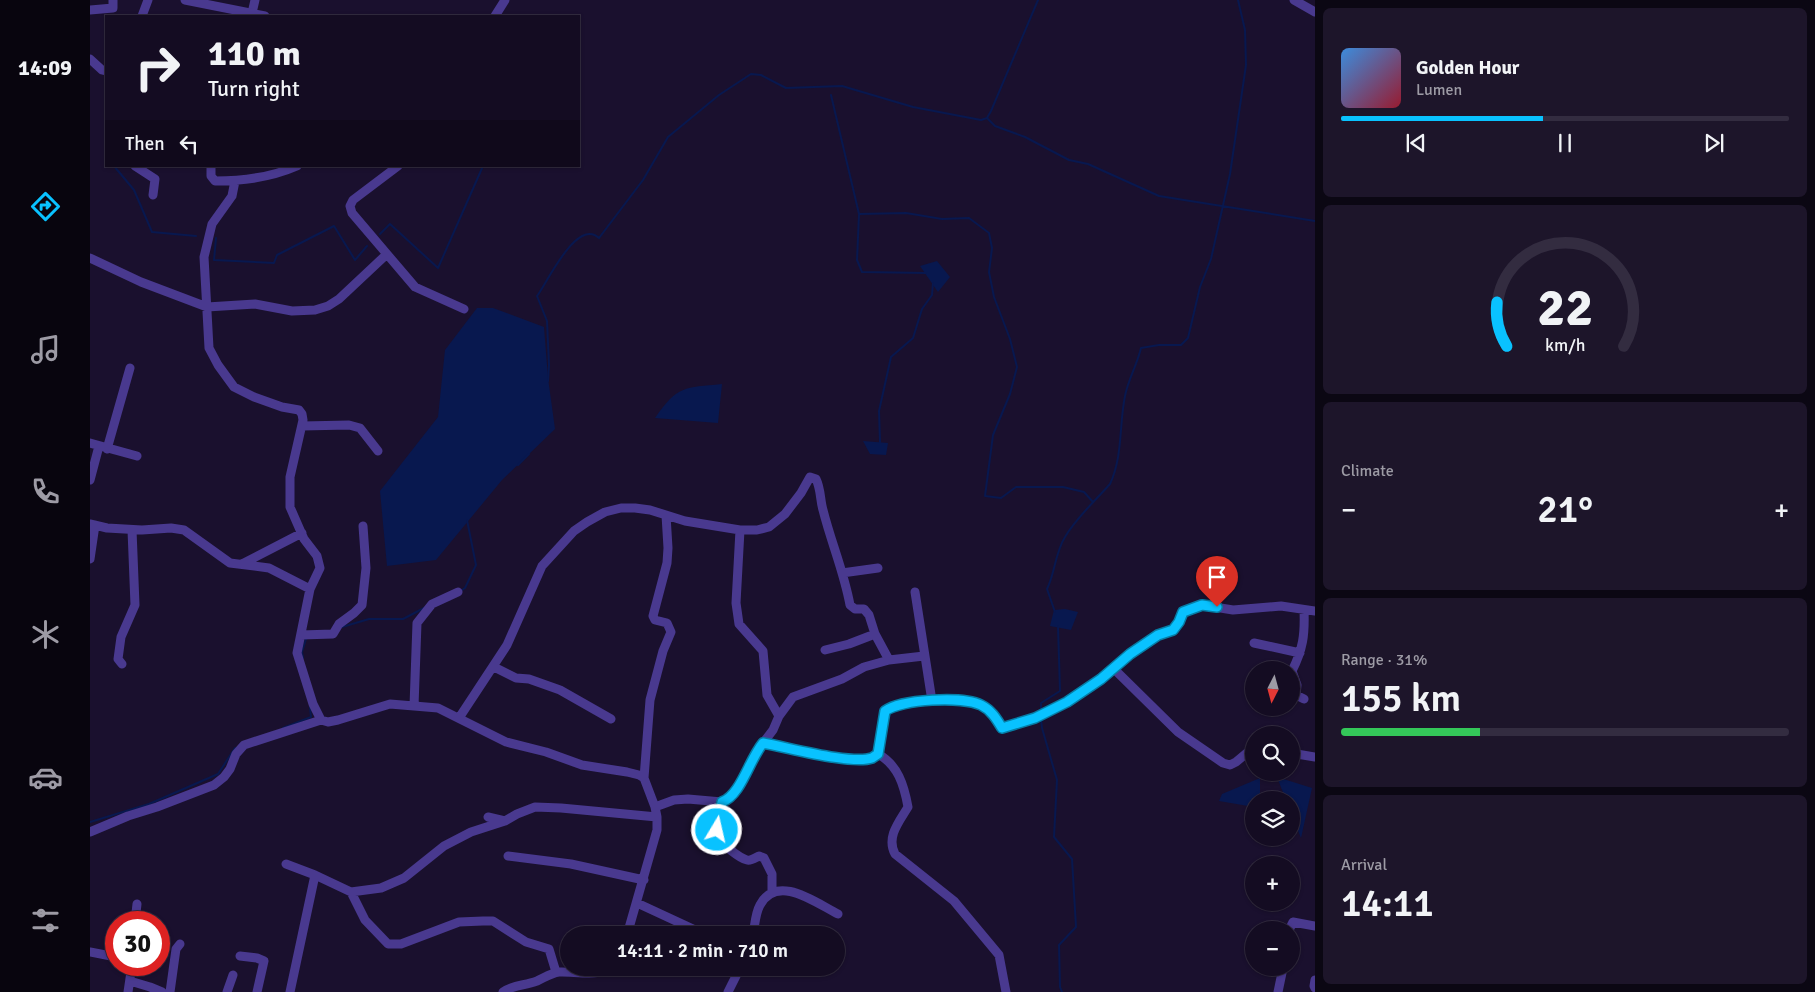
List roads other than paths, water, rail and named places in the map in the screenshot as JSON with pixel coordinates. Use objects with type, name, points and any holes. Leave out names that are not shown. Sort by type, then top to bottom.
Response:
[{"type":"street","points":[[90,10],[113,8],[112,0]]},
{"type":"street","points":[[142,15],[148,0]]},
{"type":"street","points":[[185,0],[260,15]]},
{"type":"street","points":[[252,13],[255,0]]},
{"type":"street","points":[[496,15],[505,0]]},
{"type":"street","points":[[1294,0],[1315,12]]},
{"type":"street","points":[[90,59],[105,71]]},
{"type":"street","points":[[137,167],[155,179],[153,195]]},
{"type":"street","points":[[210,167],[211,176],[215,181],[235,181],[262,177],[295,167]]},
{"type":"street","points":[[397,167],[357,197],[350,206],[354,216],[415,287],[464,309]]},
{"type":"street","points":[[235,181],[232,196],[212,224],[204,257],[210,348],[218,365],[234,386],[254,397],[282,407],[299,410],[302,414],[302,426],[290,477],[290,506],[302,533],[317,556],[320,568],[310,589],[297,652],[313,704],[321,720]]},
{"type":"street","points":[[90,258],[141,282],[207,307],[255,304],[292,311],[315,310],[328,306],[339,299],[386,254]]},
{"type":"street","points":[[90,480],[99,446],[130,368]]},
{"type":"street","points":[[302,426],[349,426],[360,428],[378,451]]},
{"type":"street","points":[[99,446],[137,456]]},
{"type":"street","points":[[459,718],[508,645],[542,566],[574,531],[587,522],[605,512],[621,508],[650,510],[685,521],[740,530],[758,530],[769,527],[790,507],[802,493],[810,477],[816,479],[819,485],[822,509],[850,605],[864,609],[867,612],[875,634],[889,660]]},
{"type":"street","points":[[630,926],[657,830],[655,807],[644,778],[650,700],[663,651],[671,632],[667,624],[655,620],[653,616],[667,563],[666,516]]},
{"type":"street","points":[[90,559],[92,525],[132,530],[171,528],[184,530],[230,563],[269,568],[310,589]]},
{"type":"street","points":[[301,635],[333,634],[339,624],[362,605],[366,568],[363,526]]},
{"type":"street","points":[[122,664],[118,658],[121,636],[135,605],[132,530]]},
{"type":"street","points":[[740,530],[736,603],[740,624],[763,652],[768,695],[779,716]]},
{"type":"street","points":[[242,564],[302,533]]},
{"type":"street","points":[[842,573],[878,568]]},
{"type":"street","points":[[414,706],[417,623],[432,604],[458,592]]},
{"type":"street","points":[[915,592],[932,701]]},
{"type":"street","points":[[763,743],[810,753],[858,759],[872,758],[878,754],[885,711],[892,706],[921,701],[956,699],[980,704],[990,711],[1002,728],[1041,715],[1067,702],[1101,679],[1130,654],[1158,635],[1173,630],[1183,612],[1202,605],[1233,610],[1281,606],[1315,611]]},
{"type":"street","points":[[1304,610],[1305,629],[1300,653],[1292,671],[1296,695],[1304,699]]},
{"type":"street","points":[[825,650],[849,644],[875,634]]},
{"type":"street","points":[[1254,643],[1300,653]]},
{"type":"street","points":[[655,807],[674,800],[688,799],[722,802],[727,800],[735,792],[752,758],[773,730],[779,716],[793,697],[842,679],[864,667],[889,660],[924,656]]},
{"type":"street","points":[[494,667],[516,678],[529,679],[560,690],[611,720]]},
{"type":"street","points":[[1113,668],[1178,732],[1223,763],[1230,765],[1245,754]]},
{"type":"street","points":[[90,832],[214,785],[230,769],[236,754],[244,745],[321,720],[338,720],[390,704],[438,708],[506,742],[546,752],[582,765],[639,774],[644,778]]},
{"type":"street","points":[[878,754],[893,764],[900,777],[908,807],[892,838],[892,847],[895,854],[954,901],[998,955],[1006,992]]},
{"type":"street","points":[[1300,754],[1315,757]]},
{"type":"street","points":[[722,802],[717,837],[747,860],[759,856],[764,858],[772,874],[772,892]]},
{"type":"street","points":[[286,864],[351,892],[381,888],[404,878],[444,846],[471,832],[505,821],[535,807],[657,817]]},
{"type":"street","points":[[488,817],[505,821]]},
{"type":"street","points":[[508,856],[571,864],[644,880]]},
{"type":"street","points":[[290,992],[315,875]]},
{"type":"street","points":[[754,926],[757,911],[761,903],[772,892],[784,890],[838,914]]},
{"type":"street","points":[[351,892],[365,920],[388,944],[401,944],[459,922],[493,921],[526,942],[549,949],[556,972]]},
{"type":"street","points":[[637,903],[687,926]]},
{"type":"street","points":[[136,911],[137,904]]},
{"type":"street","points":[[1300,923],[1315,926]]},
{"type":"street","points":[[170,992],[176,948],[180,944]]},
{"type":"street","points":[[90,952],[105,955]]},
{"type":"street","points":[[240,956],[257,958],[264,961],[257,992]]},
{"type":"street","points":[[503,992],[512,986],[535,982],[556,972],[560,972]]},
{"type":"street","points":[[227,992],[233,975]]},
{"type":"street","points":[[128,992],[131,976]]},
{"type":"street","points":[[728,992],[736,976]]},
{"type":"street","points":[[1278,992],[1281,976]]},
{"type":"street","points":[[1315,980],[1315,988]]},
{"type":"street","points":[[130,981],[139,982],[162,992]]},
{"type":"waterway","points":[[548,381],[547,321],[537,296],[555,266],[572,244],[581,236],[590,234],[599,238],[643,180],[668,137],[719,95],[751,74],[761,75],[786,88],[842,86],[913,107],[981,120],[987,118],[991,111],[1038,0]]},
{"type":"waterway","points":[[1055,612],[1047,589],[1059,550],[1075,523],[1110,484],[1117,463],[1125,396],[1141,348],[1159,345],[1181,345],[1188,338],[1200,287],[1211,259],[1230,174],[1246,65],[1245,30],[1238,0]]},
{"type":"waterway","points":[[831,95],[859,214],[906,213],[942,219],[969,218],[989,233],[992,248],[989,272],[994,297],[1010,339],[1017,367],[1010,394],[993,435],[985,496],[1001,498],[1016,487],[1063,487],[1084,492],[1093,502]]},
{"type":"waterway","points":[[987,118],[995,126],[1025,137],[1069,160],[1088,164],[1159,196],[1315,221]]},
{"type":"waterway","points":[[115,167],[134,190],[152,232],[196,236]]},
{"type":"waterway","points":[[380,234],[390,224],[438,268],[483,167]]},
{"type":"waterway","points":[[859,215],[857,260],[862,272],[926,273]]},
{"type":"waterway","points":[[216,238],[214,260],[274,263],[277,255],[334,226],[355,260],[367,246]]},
{"type":"waterway","points":[[880,442],[879,411],[891,357],[913,338],[922,309],[932,295],[933,283]]},
{"type":"waterway","points":[[518,465],[529,454]]},
{"type":"waterway","points":[[462,590],[465,588],[476,565],[467,520]]},
{"type":"waterway","points":[[342,627],[369,619],[403,619],[424,608]]},
{"type":"waterway","points":[[1041,711],[1041,703],[1060,691],[1058,626]]},
{"type":"waterway","points":[[303,658],[302,652],[306,639]]},
{"type":"waterway","points":[[283,728],[311,717],[310,707]]},
{"type":"waterway","points":[[1041,719],[1057,780],[1054,837],[1072,859],[1076,927],[1059,945],[1060,987],[1062,992]]},
{"type":"waterway","points":[[90,822],[149,804],[218,774],[235,748]]}]
